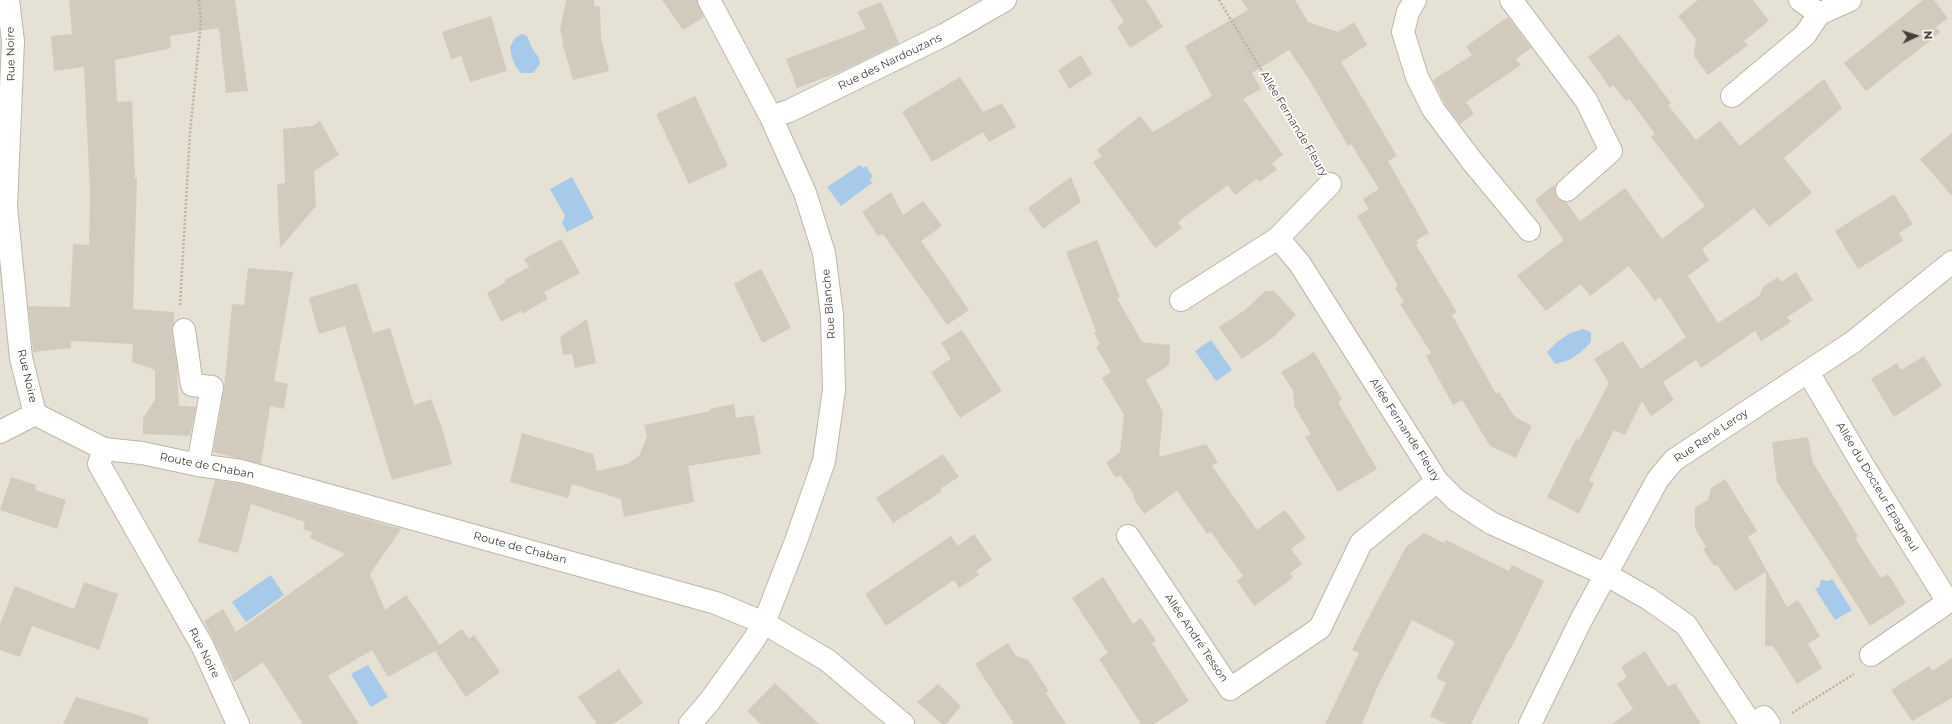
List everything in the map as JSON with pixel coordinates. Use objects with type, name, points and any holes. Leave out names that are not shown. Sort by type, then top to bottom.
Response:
[{"type":"street","name":"Rue Noire","points":[[8,0],[13,41],[6,207],[21,358],[35,414],[104,449],[99,464],[203,647],[238,724]]},
{"type":"street","name":"Rue Blanche","points":[[690,724],[709,702],[753,641],[764,623],[796,541],[824,461],[834,390],[832,315],[824,253],[805,193],[771,117],[709,0]]},
{"type":"street","name":"Rue des Nardouzans","points":[[771,117],[946,34],[1005,0]]},
{"type":"street","points":[[1415,0],[1408,12],[1403,32],[1417,77],[1433,109],[1472,161],[1529,230]]},
{"type":"street","points":[[1511,0],[1586,100],[1611,152],[1567,190]]},
{"type":"street","points":[[1800,0],[1819,14]]},
{"type":"street","points":[[1732,96],[1805,35],[1819,14],[1850,0]]},
{"type":"street","name":"Allée Fernande Fleury","points":[[1181,300],[1278,238],[1330,184]]},
{"type":"street","name":"Allée Fernande Fleury","points":[[1278,238],[1300,264],[1437,481],[1456,500],[1491,523],[1607,575],[1649,598],[1686,625],[1752,724]]},
{"type":"street","name":"Rue René Leroy","points":[[1530,724],[1581,620],[1607,575],[1658,479],[1674,460],[1853,342],[1952,262]]},
{"type":"street","points":[[184,330],[192,385],[212,387],[198,464]]},
{"type":"street","name":"Allée du Docteur Epagneul","points":[[1808,372],[1864,467],[1950,601],[1871,655]]},
{"type":"street","points":[[0,432],[35,414]]},
{"type":"street","name":"Route de Chaban","points":[[104,449],[142,452],[198,464],[241,471],[716,603],[764,623],[827,660],[903,724]]},
{"type":"street","name":"Allée André Tesson","points":[[1128,536],[1230,690],[1320,628],[1361,543],[1437,481]]},
{"type":"street","points":[[1752,724],[1764,717],[1778,720]]},
{"type":"path","points":[[184,330],[180,306],[181,264],[190,133],[201,22],[199,0]]},
{"type":"path","name":"Allée Fernande Fleury","points":[[1219,0],[1330,184]]},
{"type":"path","points":[[1778,720],[1863,668],[1871,655]]},
{"type":"shaded area","points":[[0,0],[1952,0],[1952,724],[0,724]]},
{"type":"water","points":[[522,34],[527,36],[533,50],[539,58],[540,64],[533,73],[521,73],[516,67],[512,58],[510,47],[515,38]]},
{"type":"water","points":[[860,165],[863,168],[866,166],[873,177],[870,179],[872,183],[841,206],[827,187]]},
{"type":"water","points":[[572,177],[594,218],[567,232],[562,223],[565,216],[550,189]]},
{"type":"water","points":[[1583,329],[1591,332],[1591,342],[1581,352],[1569,360],[1555,364],[1547,352],[1557,342],[1570,333]]},
{"type":"water","points":[[1211,340],[1232,370],[1216,381],[1195,351]]},
{"type":"water","points":[[271,575],[284,595],[246,622],[232,602]]},
{"type":"water","points":[[1832,579],[1852,610],[1835,620],[1815,589],[1819,587],[1821,580],[1829,581]]},
{"type":"water","points":[[368,665],[388,697],[371,707],[351,674]]},
{"type":"building","points":[[69,0],[235,0],[248,91],[226,93],[219,28],[170,36],[171,48],[115,60],[117,102],[132,101],[135,178],[137,178],[133,309],[174,312],[172,332],[177,367],[179,406],[196,407],[190,436],[143,434],[143,418],[155,400],[155,370],[132,362],[133,344],[71,341],[71,348],[33,352],[28,306],[70,307],[73,244],[89,245],[90,192],[84,67],[54,71],[51,36],[72,34]]},
{"type":"building","points":[[566,0],[594,0],[594,6],[600,7],[601,38],[609,71],[573,80],[560,30]]},
{"type":"building","points":[[662,0],[697,0],[704,17],[683,30]]},
{"type":"building","points":[[1110,0],[1146,0],[1163,27],[1130,48],[1117,27],[1124,22]]},
{"type":"building","points":[[1241,0],[1295,0],[1308,22],[1338,32],[1354,22],[1367,45],[1341,62],[1397,156],[1388,161],[1429,233],[1417,240],[1418,243],[1416,245],[1457,312],[1452,315],[1496,394],[1499,392],[1515,417],[1532,426],[1516,458],[1490,446],[1462,400],[1453,405],[1426,356],[1431,353],[1400,304],[1404,302],[1395,288],[1398,286],[1357,216],[1369,209],[1363,199],[1379,189],[1351,144],[1348,146],[1310,81],[1289,50],[1252,73],[1261,89],[1243,99],[1283,155],[1272,163],[1277,170],[1259,182],[1257,179],[1235,195],[1228,185],[1178,222],[1182,228],[1155,248],[1093,162],[1102,156],[1097,150],[1140,116],[1153,132],[1212,96],[1185,46],[1248,10]]},
{"type":"building","points":[[1698,0],[1753,0],[1769,21],[1744,41],[1748,45],[1708,75],[1694,56],[1696,39],[1678,16]]},
{"type":"building","points":[[1923,0],[1934,0],[1948,18],[1936,27],[1941,32],[1866,91],[1844,63]]},
{"type":"building","points":[[881,2],[899,43],[840,72],[797,88],[786,59],[866,29],[857,12]]},
{"type":"building","points":[[491,16],[507,71],[470,82],[461,56],[451,59],[442,32]]},
{"type":"building","points":[[1508,17],[1531,48],[1516,59],[1521,65],[1466,102],[1474,114],[1460,124],[1444,102],[1433,80],[1472,55],[1466,46]]},
{"type":"building","points":[[1619,34],[1671,103],[1668,105],[1696,140],[1720,121],[1740,146],[1824,79],[1842,108],[1784,158],[1812,193],[1769,227],[1754,208],[1702,249],[1709,260],[1688,276],[1718,323],[1759,296],[1763,287],[1778,277],[1781,282],[1796,272],[1813,300],[1787,317],[1791,322],[1761,341],[1755,331],[1701,368],[1696,360],[1663,382],[1674,400],[1651,416],[1642,401],[1625,435],[1614,430],[1589,481],[1594,483],[1579,514],[1547,497],[1576,439],[1579,440],[1609,383],[1594,359],[1623,341],[1641,369],[1686,337],[1660,297],[1655,301],[1629,266],[1590,296],[1581,284],[1546,311],[1517,276],[1564,240],[1535,200],[1554,185],[1557,198],[1566,202],[1580,221],[1625,188],[1662,239],[1705,206],[1651,137],[1655,134],[1629,99],[1626,101],[1613,85],[1610,88],[1588,57]]},
{"type":"building","points":[[1081,55],[1092,74],[1069,89],[1058,70]]},
{"type":"building","points":[[960,77],[983,112],[1002,103],[1016,127],[989,142],[983,132],[932,162],[902,112]]},
{"type":"building","points":[[695,96],[728,166],[689,184],[656,114]]},
{"type":"building","points":[[320,121],[339,155],[314,171],[316,206],[280,248],[277,184],[285,183],[283,129],[312,126]]},
{"type":"building","points":[[1952,133],[1952,196],[1920,159]]},
{"type":"building","points":[[1071,177],[1081,202],[1043,229],[1028,208]]},
{"type":"building","points":[[891,192],[903,215],[923,201],[942,226],[921,241],[969,310],[947,325],[883,234],[878,236],[862,212]]},
{"type":"building","points":[[1894,194],[1913,224],[1899,233],[1903,241],[1858,269],[1835,231]]},
{"type":"building","points":[[561,239],[580,273],[544,292],[548,299],[522,314],[521,311],[501,322],[487,293],[506,282],[505,280],[529,267],[524,259]]},
{"type":"building","points":[[1097,240],[1120,297],[1117,298],[1142,342],[1170,345],[1169,365],[1146,380],[1163,412],[1159,457],[1206,444],[1218,462],[1212,466],[1257,530],[1285,510],[1306,538],[1291,549],[1302,564],[1290,573],[1293,578],[1254,606],[1237,581],[1243,576],[1211,532],[1207,534],[1177,491],[1144,514],[1134,499],[1133,493],[1121,476],[1115,477],[1106,463],[1120,452],[1124,415],[1102,378],[1111,372],[1096,347],[1100,344],[1094,333],[1096,331],[1066,252]]},
{"type":"building","points":[[248,268],[293,272],[274,381],[288,384],[284,409],[270,406],[261,464],[213,452],[224,389],[232,304],[244,305]]},
{"type":"building","points":[[761,269],[791,328],[762,343],[734,284]]},
{"type":"building","points":[[357,283],[373,333],[390,328],[414,405],[431,399],[442,428],[452,464],[392,480],[345,326],[319,334],[309,298]]},
{"type":"building","points":[[1265,291],[1274,291],[1296,315],[1272,338],[1242,359],[1219,327],[1245,310]]},
{"type":"building","points":[[587,319],[596,363],[575,368],[572,354],[563,355],[560,337]]},
{"type":"building","points":[[962,330],[1002,391],[960,418],[931,372],[951,359],[941,343]]},
{"type":"building","points":[[1314,352],[1342,399],[1338,402],[1377,469],[1338,492],[1305,437],[1311,434],[1295,408],[1293,391],[1281,372]]},
{"type":"building","points":[[1924,356],[1942,386],[1894,417],[1871,379],[1897,363],[1901,370]]},
{"type":"building","points":[[734,404],[736,418],[754,415],[761,454],[688,466],[694,502],[624,517],[621,499],[572,484],[568,498],[510,482],[522,433],[593,454],[597,471],[627,464],[639,456],[647,437],[644,425],[710,411],[710,409]]},
{"type":"building","points":[[1808,437],[1813,463],[1858,536],[1855,538],[1881,578],[1888,574],[1906,603],[1870,626],[1777,482],[1772,442]]},
{"type":"building","points":[[943,454],[959,477],[941,488],[941,492],[893,523],[876,498]]},
{"type":"building","points":[[11,477],[36,485],[35,490],[66,500],[57,529],[0,510]]},
{"type":"building","points":[[1725,479],[1757,531],[1748,537],[1787,607],[1798,600],[1820,636],[1808,644],[1822,668],[1797,684],[1773,646],[1765,646],[1766,572],[1735,591],[1717,565],[1714,566],[1703,549],[1706,547],[1695,528],[1695,507],[1708,500],[1711,488]]},
{"type":"building","points":[[215,480],[238,483],[401,529],[370,574],[385,610],[406,595],[440,645],[462,629],[469,639],[474,635],[500,672],[466,697],[435,651],[388,677],[372,650],[328,676],[359,724],[303,724],[263,662],[234,682],[204,621],[223,609],[236,632],[345,554],[310,538],[312,532],[303,529],[305,522],[251,504],[238,553],[198,542]]},
{"type":"building","points":[[1424,533],[1444,543],[1446,540],[1509,571],[1512,565],[1544,581],[1510,650],[1471,724],[1446,724],[1430,716],[1446,683],[1436,678],[1455,642],[1412,620],[1377,688],[1362,724],[1325,724],[1359,653],[1352,650],[1381,594],[1406,547]]},
{"type":"building","points":[[974,534],[992,560],[976,571],[979,575],[959,588],[954,580],[886,626],[865,594],[951,536],[958,546]]},
{"type":"building","points":[[1103,577],[1133,624],[1141,618],[1156,641],[1152,643],[1189,701],[1154,724],[1141,724],[1099,659],[1108,653],[1072,598]]},
{"type":"building","points":[[84,582],[118,594],[99,650],[32,626],[20,657],[0,650],[0,624],[15,586],[74,609]]},
{"type":"building","points":[[1008,643],[1016,656],[1028,660],[1049,691],[1046,693],[1066,724],[1014,724],[975,664]]},
{"type":"building","points":[[1645,651],[1668,687],[1675,683],[1701,724],[1612,724],[1633,709],[1617,684],[1627,677],[1621,667]]},
{"type":"building","points":[[1952,658],[1952,698],[1912,721],[1891,690],[1929,666],[1932,671]]},
{"type":"building","points":[[619,669],[643,703],[613,724],[597,724],[578,697]]},
{"type":"building","points":[[775,683],[819,724],[761,724],[747,711]]},
{"type":"building","points":[[938,684],[961,706],[946,724],[942,724],[917,702]]},
{"type":"building","points":[[76,697],[148,718],[148,724],[63,724]]}]
